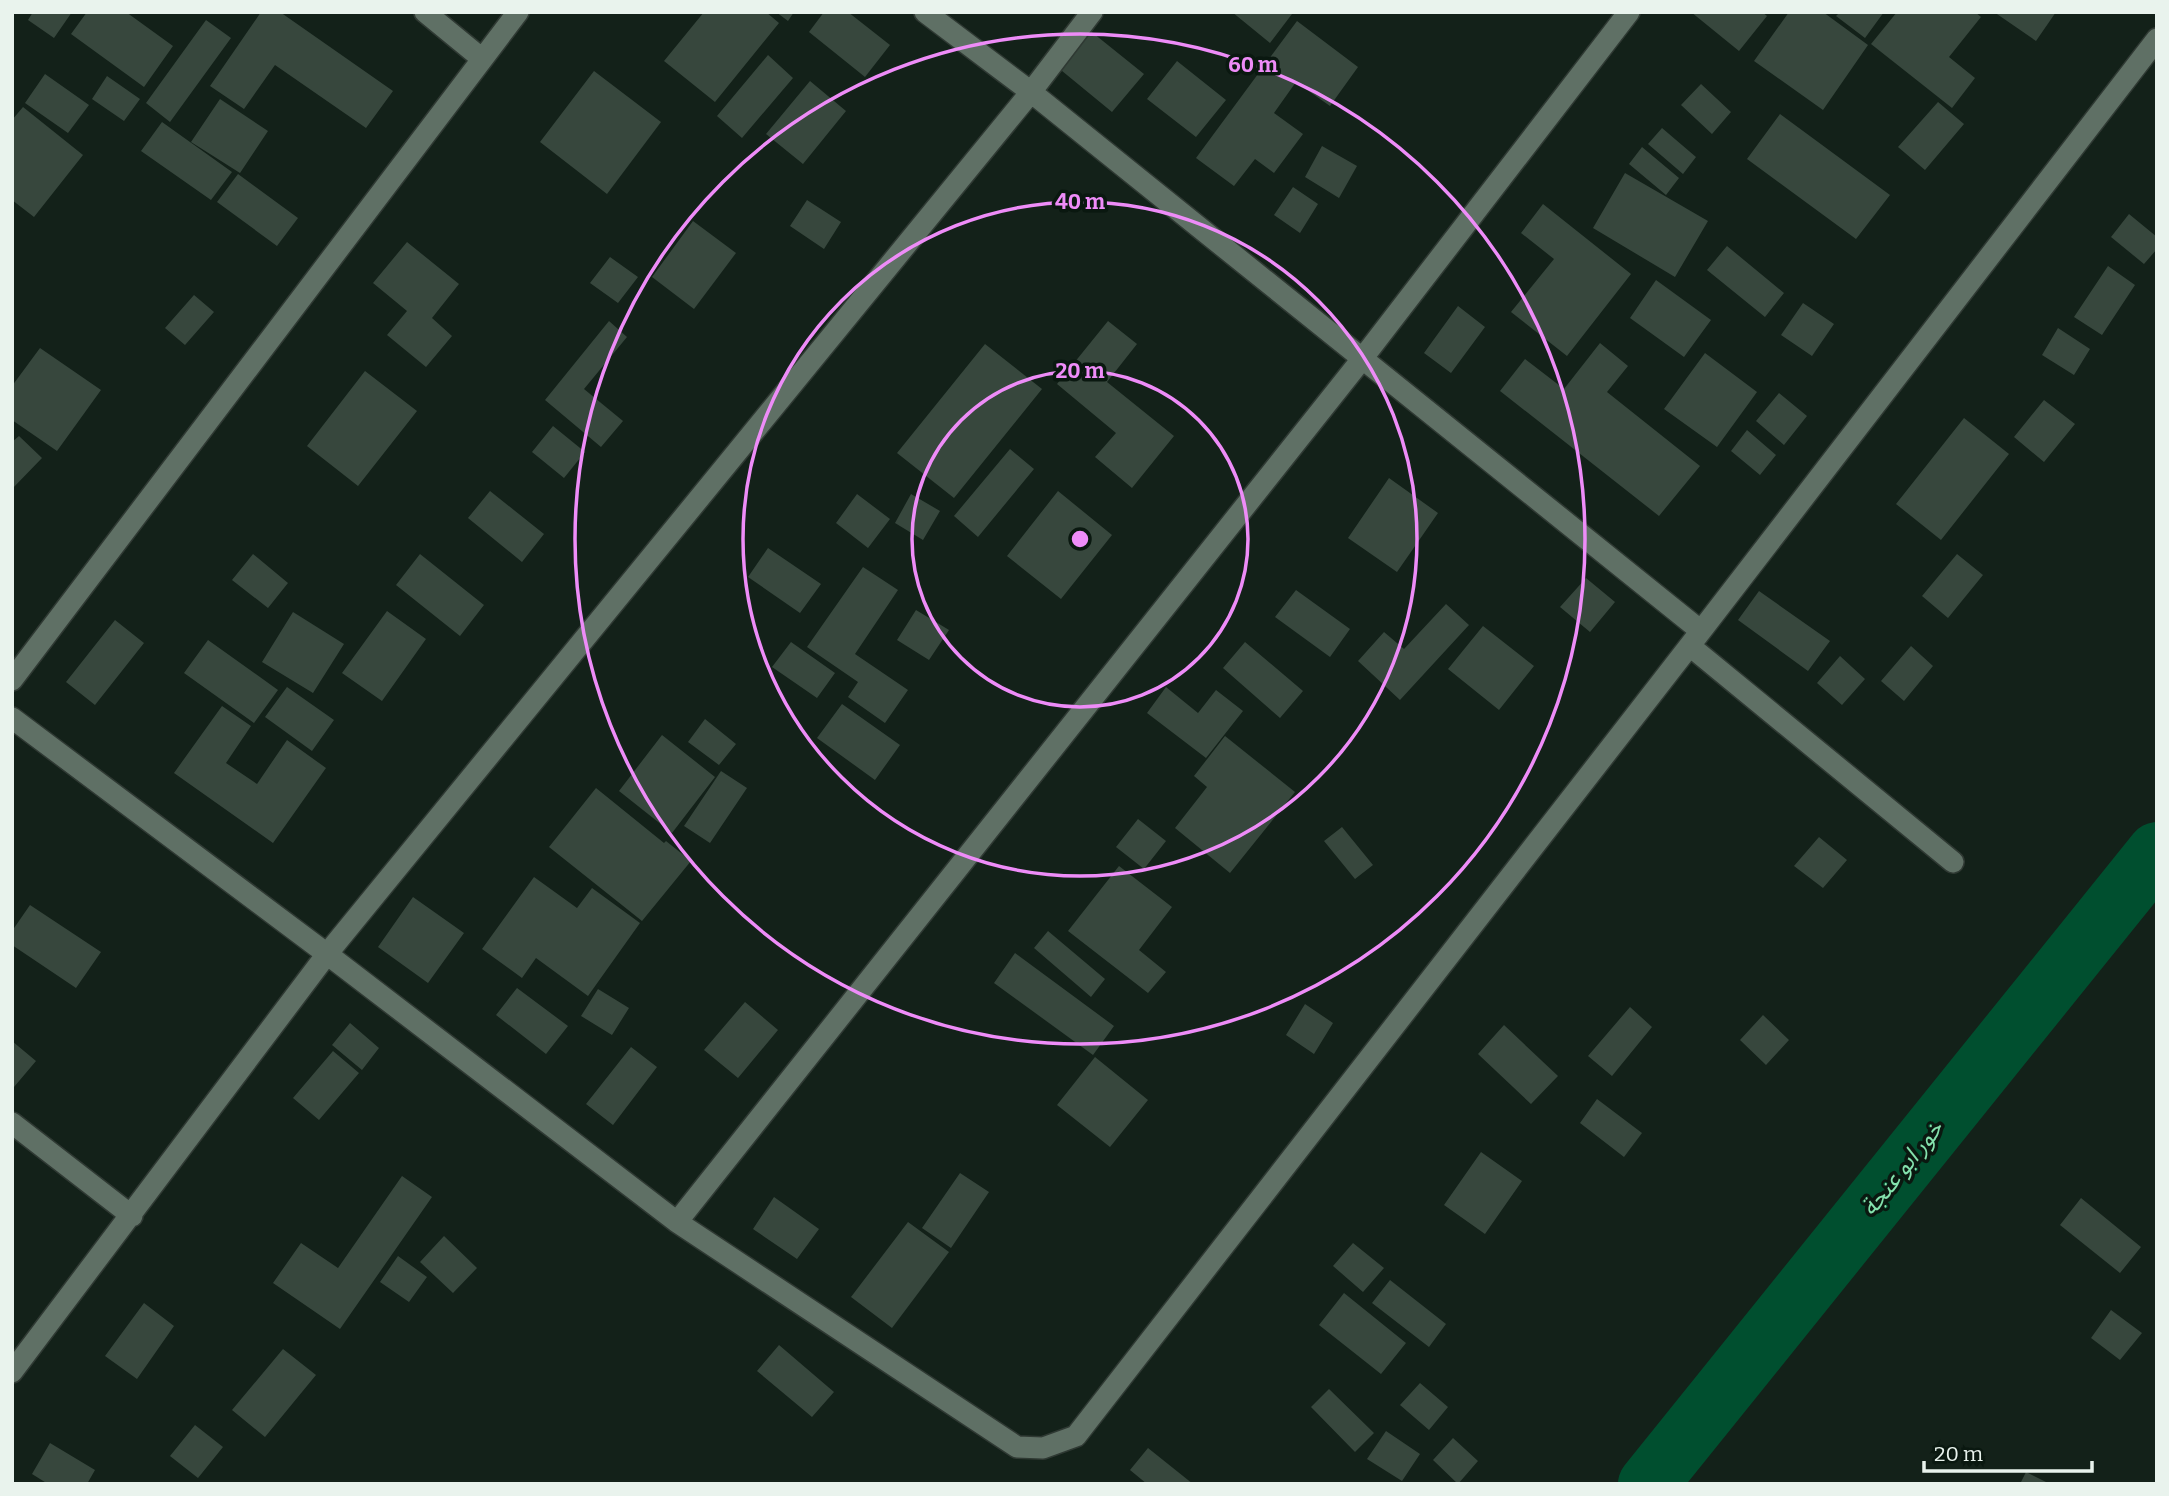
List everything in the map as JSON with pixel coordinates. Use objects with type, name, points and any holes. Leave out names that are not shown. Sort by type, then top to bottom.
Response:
[{"type":"street","points":[[425,12],[481,58]]},
{"type":"street","points":[[12,680],[518,12]]},
{"type":"street","points":[[925,12],[1031,92],[1362,359],[1695,639],[1953,862]]},
{"type":"street","points":[[12,1372],[327,954],[1031,92],[1092,12]]},
{"type":"street","points":[[677,1222],[1362,359],[1629,12]]},
{"type":"street","points":[[12,718],[327,954],[677,1222],[1017,1447],[1044,1448],[1076,1436],[1695,639],[2157,38]]},
{"type":"street","points":[[12,1124],[132,1216]]},
{"type":"building","points":[[33,12],[72,12],[54,38],[28,20]]},
{"type":"building","points":[[87,12],[126,12],[173,46],[144,87],[71,34]]},
{"type":"building","points":[[261,12],[280,12],[393,91],[366,128],[275,65],[244,109],[210,86]]},
{"type":"building","points":[[704,12],[766,12],[779,23],[715,102],[664,61]]},
{"type":"building","points":[[776,12],[794,12],[788,21]]},
{"type":"building","points":[[824,12],[848,12],[890,45],[865,77],[809,32]]},
{"type":"building","points":[[1232,12],[1290,12],[1292,14],[1270,43]]},
{"type":"building","points":[[1691,12],[1762,12],[1767,16],[1739,51]]},
{"type":"building","points":[[1789,12],[1823,12],[1868,45],[1823,110],[1754,61]]},
{"type":"building","points":[[1840,12],[1884,12],[1865,38],[1836,16]]},
{"type":"building","points":[[1897,12],[1975,12],[1981,17],[1949,57],[1975,78],[1952,108],[1871,44]]},
{"type":"building","points":[[1994,12],[2056,12],[2036,41]]},
{"type":"building","points":[[206,20],[231,38],[170,122],[146,103]]},
{"type":"building","points":[[1297,21],[1358,67],[1330,106],[1296,82],[1274,113],[1303,134],[1274,173],[1255,159],[1234,186],[1196,158]]},
{"type":"building","points":[[1088,29],[1144,74],[1112,112],[1056,66]]},
{"type":"building","points":[[768,55],[793,78],[742,138],[717,116]]},
{"type":"building","points":[[1177,61],[1226,100],[1196,137],[1147,99]]},
{"type":"building","points":[[594,71],[661,122],[607,194],[540,142]]},
{"type":"building","points":[[45,74],[89,105],[68,133],[25,103]]},
{"type":"building","points":[[107,76],[140,99],[124,121],[92,99]]},
{"type":"building","points":[[810,81],[846,111],[803,164],[766,134]]},
{"type":"building","points":[[1701,84],[1731,112],[1712,134],[1681,105]]},
{"type":"building","points":[[220,99],[268,131],[240,173],[191,142]]},
{"type":"building","points":[[1938,102],[1964,124],[1925,170],[1898,147]]},
{"type":"building","points":[[23,107],[83,155],[34,217],[12,200],[12,120]]},
{"type":"building","points":[[1780,114],[1890,195],[1856,239],[1747,159]]},
{"type":"building","points":[[162,122],[232,172],[211,200],[141,151]]},
{"type":"building","points":[[1662,128],[1696,157],[1683,174],[1648,144]]},
{"type":"building","points":[[1322,146],[1357,166],[1339,198],[1305,177]]},
{"type":"building","points":[[1642,147],[1679,178],[1666,195],[1629,164]]},
{"type":"building","points":[[1625,173],[1708,221],[1675,277],[1593,228]]},
{"type":"building","points":[[238,174],[298,218],[277,246],[217,202]]},
{"type":"building","points":[[1293,187],[1318,204],[1300,233],[1274,215]]},
{"type":"building","points":[[807,200],[841,222],[824,249],[790,226]]},
{"type":"building","points":[[1543,204],[1631,274],[1567,356],[1511,312],[1554,259],[1521,233]]},
{"type":"building","points":[[2129,214],[2157,237],[2157,249],[2144,264],[2111,237]]},
{"type":"building","points":[[693,221],[736,253],[694,309],[652,277]]},
{"type":"building","points":[[407,242],[459,284],[432,318],[452,336],[426,367],[387,335],[407,311],[373,283]]},
{"type":"building","points":[[1727,246],[1784,293],[1765,317],[1707,270]]},
{"type":"building","points":[[610,257],[638,277],[618,303],[590,283]]},
{"type":"building","points":[[2108,266],[2135,285],[2102,335],[2074,317]]},
{"type":"building","points":[[1656,280],[1711,320],[1684,357],[1630,318]]},
{"type":"building","points":[[194,295],[214,312],[185,345],[165,328]]},
{"type":"building","points":[[1803,303],[1834,324],[1812,356],[1781,335]]},
{"type":"building","points":[[1458,306],[1485,327],[1451,373],[1424,353]]},
{"type":"building","points":[[609,321],[627,337],[584,389],[623,421],[601,447],[545,400]]},
{"type":"building","points":[[1108,321],[1137,344],[1107,382],[1174,436],[1132,488],[1095,457],[1116,433],[1057,384]]},
{"type":"building","points":[[2058,328],[2090,349],[2074,375],[2042,355]]},
{"type":"building","points":[[1600,343],[1628,366],[1607,392],[1700,466],[1659,516],[1500,391],[1525,359],[1564,389]]},
{"type":"building","points":[[985,344],[1042,389],[954,498],[897,453]]},
{"type":"building","points":[[40,348],[101,390],[57,451],[12,420],[12,386]]},
{"type":"building","points":[[1705,353],[1757,392],[1717,447],[1664,409]]},
{"type":"building","points":[[365,371],[417,411],[358,486],[307,446]]},
{"type":"building","points":[[1779,393],[1807,416],[1784,445],[1756,421]]},
{"type":"building","points":[[2044,400],[2075,424],[2044,462],[2014,437]]},
{"type":"building","points":[[1964,418],[2009,454],[1941,540],[1896,504]]},
{"type":"building","points":[[553,426],[585,452],[564,478],[532,452]]},
{"type":"building","points":[[1747,430],[1776,455],[1760,475],[1731,451]]},
{"type":"building","points":[[19,436],[42,458],[12,489],[12,442]]},
{"type":"building","points":[[1010,449],[1034,469],[978,537],[954,516]]},
{"type":"building","points":[[1389,478],[1438,513],[1397,572],[1348,538]]},
{"type":"building","points":[[490,491],[544,534],[522,562],[468,518]]},
{"type":"building","points":[[1058,491],[1112,535],[1061,599],[1007,556]]},
{"type":"building","points":[[857,494],[890,519],[868,548],[836,523]]},
{"type":"building","points":[[911,494],[940,511],[923,540],[895,523]]},
{"type":"building","points":[[768,548],[821,584],[800,613],[748,577]]},
{"type":"building","points":[[253,554],[288,583],[268,608],[232,580]]},
{"type":"building","points":[[420,554],[484,605],[460,636],[396,585]]},
{"type":"building","points":[[1957,554],[1983,575],[1948,618],[1922,596]]},
{"type":"building","points":[[863,567],[898,590],[855,654],[908,690],[885,723],[848,697],[858,682],[807,647]]},
{"type":"building","points":[[1586,578],[1615,602],[1590,632],[1560,607]]},
{"type":"building","points":[[1296,590],[1350,629],[1330,657],[1275,617]]},
{"type":"building","points":[[1759,591],[1830,641],[1808,671],[1738,620]]},
{"type":"building","points":[[1446,604],[1469,625],[1400,700],[1358,661],[1384,632],[1404,649]]},
{"type":"building","points":[[916,610],[949,630],[929,660],[897,640]]},
{"type":"building","points":[[387,611],[426,639],[382,701],[342,673]]},
{"type":"building","points":[[293,612],[344,644],[313,693],[262,662]]},
{"type":"building","points":[[115,620],[144,643],[95,705],[66,682]]},
{"type":"building","points":[[1483,626],[1534,666],[1499,710],[1448,669]]},
{"type":"building","points":[[208,640],[278,690],[254,723],[184,673]]},
{"type":"building","points":[[791,642],[835,673],[817,698],[772,667]]},
{"type":"building","points":[[1245,642],[1303,691],[1280,718],[1223,668]]},
{"type":"building","points":[[1911,646],[1933,666],[1904,701],[1881,681]]},
{"type":"building","points":[[1840,656],[1865,679],[1842,705],[1817,683]]},
{"type":"building","points":[[287,687],[334,720],[312,751],[265,717]]},
{"type":"building","points":[[1166,687],[1198,713],[1216,690],[1243,711],[1206,758],[1147,713]]},
{"type":"building","points":[[842,704],[900,745],[875,780],[817,738]]},
{"type":"building","points":[[222,706],[251,726],[226,763],[257,784],[287,740],[326,768],[273,843],[174,773]]},
{"type":"building","points":[[705,719],[736,744],[719,765],[688,742]]},
{"type":"building","points":[[662,735],[715,777],[672,833],[619,791]]},
{"type":"building","points":[[1225,736],[1295,792],[1230,873],[1175,828],[1207,787],[1194,776]]},
{"type":"building","points":[[721,771],[747,788],[710,843],[684,826]]},
{"type":"building","points":[[596,788],[664,843],[666,841],[691,861],[642,921],[549,847]]},
{"type":"building","points":[[1138,819],[1166,841],[1144,869],[1116,847]]},
{"type":"building","points":[[1342,827],[1373,865],[1355,879],[1324,841]]},
{"type":"building","points":[[1819,837],[1847,860],[1823,888],[1794,866]]},
{"type":"building","points":[[1119,866],[1172,907],[1139,950],[1166,972],[1148,993],[1068,931]]},
{"type":"building","points":[[534,877],[577,908],[592,888],[640,923],[588,996],[536,958],[522,978],[482,949]]},
{"type":"building","points":[[413,897],[464,933],[428,983],[378,947]]},
{"type":"building","points":[[30,905],[101,952],[76,988],[12,945],[12,931]]},
{"type":"building","points":[[1048,931],[1105,979],[1091,997],[1034,948]]},
{"type":"building","points":[[1015,953],[1114,1026],[1093,1055],[994,983]]},
{"type":"building","points":[[517,988],[568,1026],[546,1054],[496,1015]]},
{"type":"building","points":[[598,989],[629,1008],[612,1035],[581,1016]]},
{"type":"building","points":[[745,1002],[778,1030],[738,1078],[704,1050]]},
{"type":"building","points":[[1305,1004],[1333,1023],[1314,1054],[1286,1035]]},
{"type":"building","points":[[1630,1007],[1652,1027],[1612,1076],[1588,1056]]},
{"type":"building","points":[[1763,1015],[1789,1040],[1766,1065],[1740,1040]]},
{"type":"building","points":[[350,1023],[379,1048],[362,1070],[332,1045]]},
{"type":"building","points":[[1504,1025],[1558,1076],[1531,1104],[1478,1054]]},
{"type":"building","points":[[12,1041],[36,1061],[14,1087],[12,1085]]},
{"type":"building","points":[[631,1047],[657,1067],[613,1125],[586,1104]]},
{"type":"building","points":[[333,1051],[359,1073],[319,1120],[293,1098]]},
{"type":"building","points":[[1095,1057],[1148,1100],[1110,1147],[1057,1105]]},
{"type":"building","points":[[1597,1099],[1642,1133],[1624,1157],[1580,1123]]},
{"type":"building","points":[[1481,1152],[1522,1181],[1485,1234],[1444,1205]]},
{"type":"building","points":[[960,1173],[989,1192],[951,1248],[922,1228]]},
{"type":"building","points":[[402,1176],[432,1197],[340,1329],[273,1283],[301,1243],[338,1268]]},
{"type":"building","points":[[774,1197],[819,1229],[797,1259],[753,1229]]},
{"type":"building","points":[[2081,1198],[2141,1247],[2120,1273],[2060,1225]]},
{"type":"building","points":[[908,1222],[949,1252],[892,1328],[851,1297]]},
{"type":"building","points":[[444,1236],[477,1268],[453,1293],[420,1262]]},
{"type":"building","points":[[1353,1243],[1384,1268],[1363,1292],[1333,1266]]},
{"type":"building","points":[[398,1256],[427,1277],[409,1302],[380,1282]]},
{"type":"building","points":[[1390,1280],[1446,1324],[1429,1347],[1372,1303]]},
{"type":"building","points":[[1344,1293],[1406,1343],[1381,1374],[1319,1325]]},
{"type":"building","points":[[144,1303],[174,1326],[137,1379],[105,1356]]},
{"type":"building","points":[[2111,1310],[2142,1333],[2120,1360],[2091,1338]]},
{"type":"building","points":[[779,1345],[834,1392],[812,1417],[757,1371]]},
{"type":"building","points":[[283,1349],[316,1375],[265,1437],[232,1410]]},
{"type":"building","points":[[1420,1383],[1448,1407],[1429,1430],[1400,1405]]},
{"type":"building","points":[[1329,1389],[1374,1433],[1355,1452],[1311,1407]]},
{"type":"building","points":[[195,1425],[223,1447],[198,1478],[170,1456]]},
{"type":"building","points":[[1386,1431],[1420,1454],[1402,1481],[1367,1459]]},
{"type":"building","points":[[1453,1438],[1478,1461],[1458,1484],[1433,1460]]},
{"type":"building","points":[[50,1443],[95,1470],[87,1484],[48,1484],[32,1474]]},
{"type":"building","points":[[1148,1448],[1193,1484],[1147,1484],[1130,1470]]},
{"type":"building","points":[[2026,1472],[2050,1484],[2020,1484]]},
{"type":"waterway","name":"خور ابو عنجة","points":[[1648,1484],[2157,852]]}]
